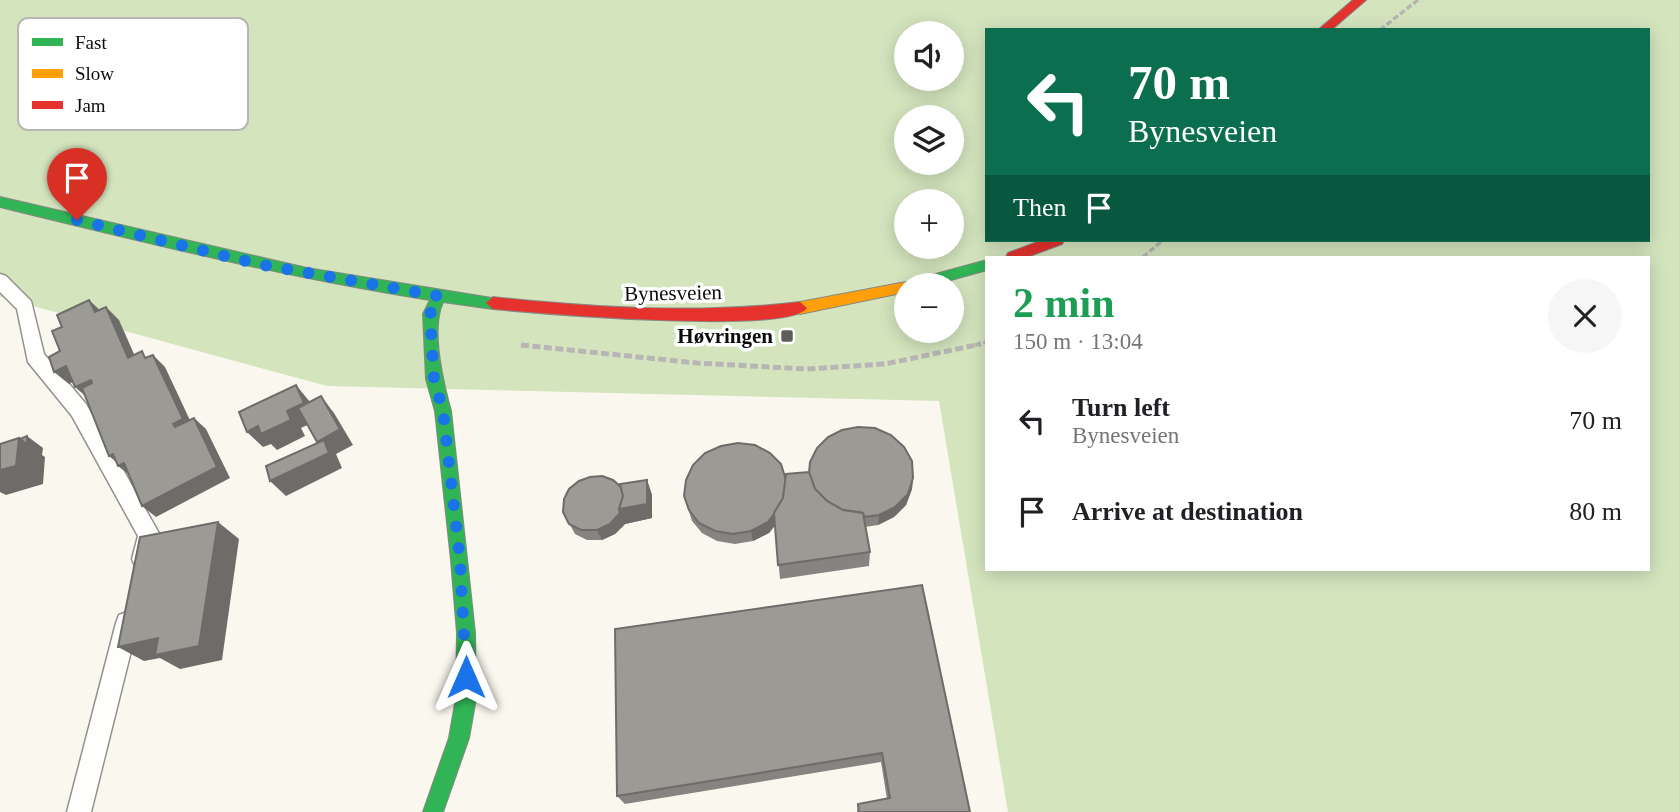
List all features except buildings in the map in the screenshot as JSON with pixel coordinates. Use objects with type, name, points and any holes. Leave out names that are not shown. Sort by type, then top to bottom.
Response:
[{"type":"main road","points":[[1326,28],[1360,0]]},
{"type":"main road","name":"Bynesveien","points":[[0,202],[258,264],[439,296],[588,314],[671,316],[753,313],[849,300],[894,290]]},
{"type":"main road","points":[[1016,256],[1053,242]]},
{"type":"main road","points":[[958,273],[985,266]]},
{"type":"main road","points":[[433,812],[459,738],[466,698],[466,634],[460,560],[443,411],[434,379],[430,314],[439,296]]},
{"type":"lane","points":[[0,281],[24,306],[35,357],[79,410],[149,534],[139,574]]},
{"type":"lane","points":[[79,812],[132,601]]},
{"type":"path","points":[[1383,28],[1418,0]]},
{"type":"path","points":[[1144,256],[1161,242]]},
{"type":"path","points":[[516,345],[713,364],[805,369],[851,368],[902,362],[942,355],[985,343]]},
{"type":"green space","points":[[0,0],[1679,0],[1679,812],[1008,812],[939,401],[327,386],[0,297]]},
{"type":"traffic: fast","points":[[0,202],[307,273],[368,285],[493,303]]},
{"type":"traffic: fast","points":[[958,273],[985,266]]},
{"type":"traffic: fast","points":[[433,812],[459,738],[466,698],[466,633],[460,560],[443,411],[434,379],[430,314],[439,296]]},
{"type":"traffic: slow","points":[[800,308],[894,289]]},
{"type":"traffic: jam","points":[[1326,28],[1360,0]]},
{"type":"traffic: jam","points":[[1016,256],[1052,242]]},
{"type":"traffic: jam","points":[[493,303],[646,315],[724,315],[800,308]]},
{"type":"place","name":"Høvringen","points":[[787,336]]},
{"type":"route","points":[[77,220],[258,264],[363,285],[439,296],[430,314],[434,379],[443,411],[460,560],[466,634],[466,677]]}]
